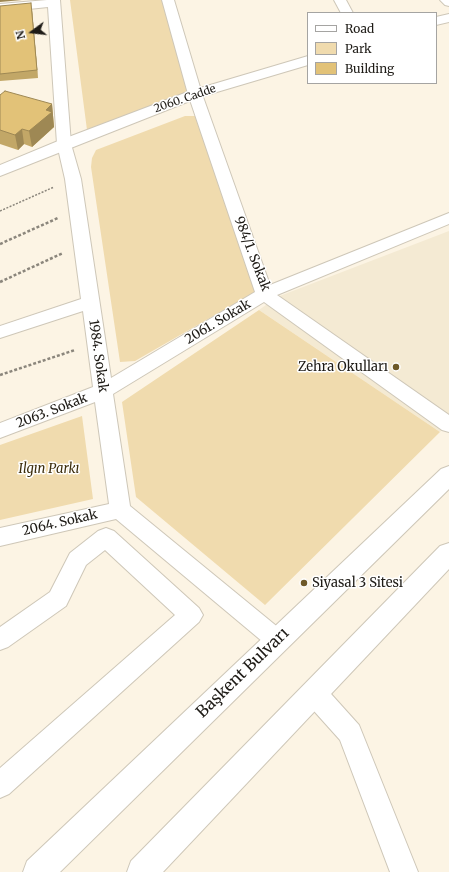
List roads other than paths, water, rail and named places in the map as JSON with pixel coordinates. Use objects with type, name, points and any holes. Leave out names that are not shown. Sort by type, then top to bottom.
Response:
[{"type":"main road","points":[[437,21],[449,18]]},
{"type":"main road","name":"2060. Cadde","points":[[0,171],[64,144],[196,94],[307,60]]},
{"type":"main road","name":"Başkent Bulvarı","points":[[38,872],[449,475]]},
{"type":"main road","points":[[142,872],[449,553]]},
{"type":"street","name":"984/1. Sokak","points":[[168,0],[196,94],[264,294],[449,425]]},
{"type":"street","points":[[340,0],[346,12]]},
{"type":"street","points":[[0,8],[54,2]]},
{"type":"street","name":"1984. Sokak","points":[[54,2],[64,144],[73,179],[78,209],[120,510]]},
{"type":"street","name":"2061. Sokak","points":[[103,391],[264,294],[449,218]]},
{"type":"street","points":[[0,332],[91,302]]},
{"type":"street","name":"2063. Sokak","points":[[0,431],[103,391]]},
{"type":"street","points":[[120,510],[277,640]]},
{"type":"street","name":"2064. Sokak","points":[[0,537],[120,510]]},
{"type":"street","points":[[0,640],[58,599],[78,559],[106,537],[191,615],[0,785]]},
{"type":"street","points":[[314,693],[350,733],[404,872]]},
{"type":"place","name":"Zehra Okulları","points":[[396,367]]},
{"type":"place","name":"Siyasal 3 Sitesi","points":[[304,583]]},
{"type":"park label","name":"Ilgın Parkı","points":[[49,469]]}]
